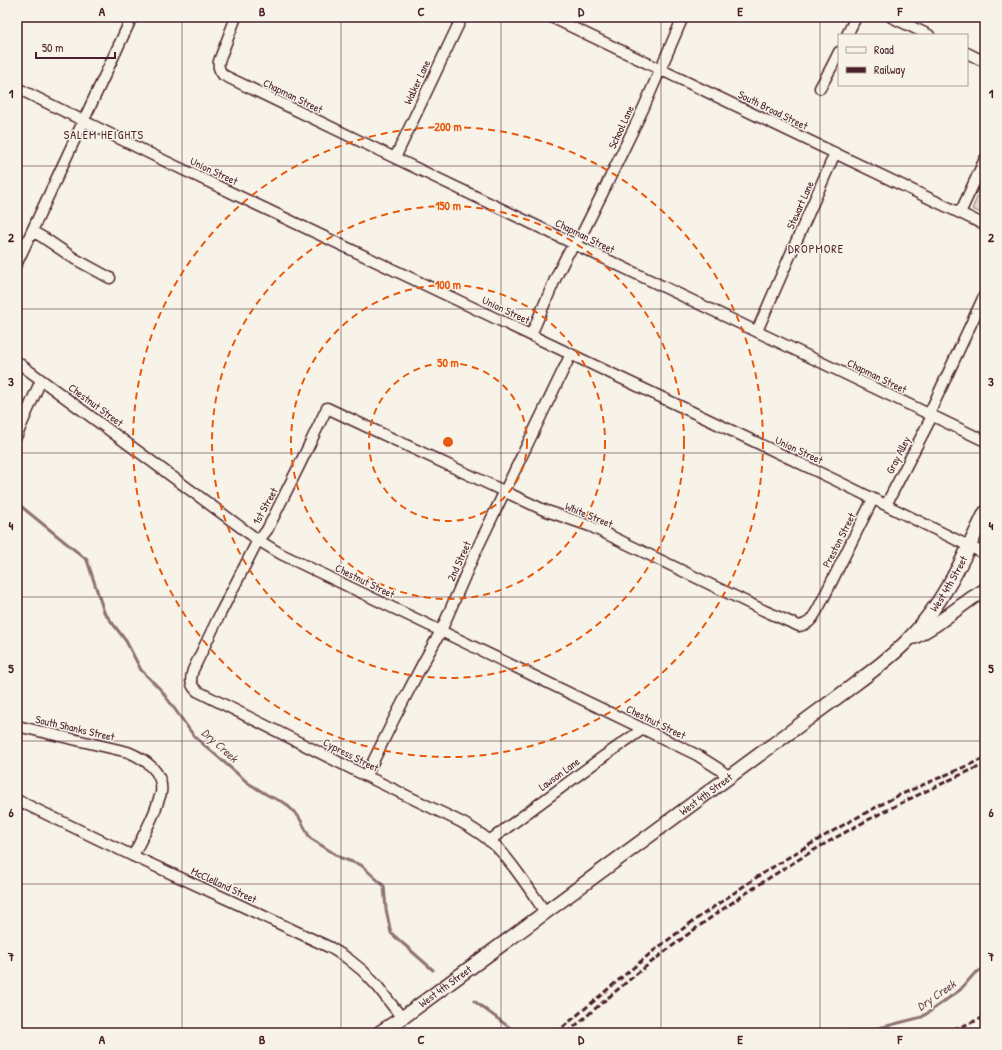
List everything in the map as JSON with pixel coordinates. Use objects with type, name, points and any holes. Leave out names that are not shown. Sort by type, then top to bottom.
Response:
[{"type":"main road","name":"West 4th Street","points":[[380,1033],[890,657],[919,628],[936,606],[950,584],[985,513]]},
{"type":"main road","points":[[907,641],[935,625],[985,590]]},
{"type":"street","points":[[17,263],[132,17]]},
{"type":"street","name":"Walker Lane","points":[[394,158],[462,17]]},
{"type":"street","name":"South Broad Street","points":[[551,17],[985,225]]},
{"type":"street","name":"School Lane","points":[[531,335],[557,275],[567,255],[582,234],[644,107],[683,17]]},
{"type":"street","points":[[848,34],[856,17]]},
{"type":"street","points":[[891,17],[927,34]]},
{"type":"street","name":"Chapman Street","points":[[235,22],[218,65],[223,75],[985,441]]},
{"type":"street","points":[[820,88],[838,54]]},
{"type":"street","points":[[968,54],[985,62]]},
{"type":"street","name":"Union Street","points":[[17,88],[166,162],[571,354],[985,554]]},
{"type":"street","name":"Stewart Lane","points":[[757,332],[835,153]]},
{"type":"street","points":[[960,213],[985,159]]},
{"type":"street","points":[[32,231],[75,259],[110,278]]},
{"type":"street","name":"Gray Alley","points":[[886,505],[930,415],[985,294]]},
{"type":"street","name":"2nd Street","points":[[366,776],[394,719],[441,631],[474,554],[571,354]]},
{"type":"street","name":"Chestnut Street","points":[[17,362],[258,540],[280,554],[697,755],[719,769],[728,777]]},
{"type":"street","points":[[17,435],[41,380]]},
{"type":"street","name":"White Street","points":[[327,408],[544,510],[590,526],[796,625],[805,625],[809,622],[827,591]]},
{"type":"street","name":"1st Street","points":[[220,614],[258,540],[267,530],[327,408]]},
{"type":"street","name":"Preston Street","points":[[827,591],[873,499]]},
{"type":"street","name":"Cypress Street","points":[[220,614],[193,670],[191,678],[193,688],[475,830],[497,848],[520,876],[545,912]]},
{"type":"street","name":"South Shanks Street","points":[[17,726],[128,752],[137,756],[153,768],[158,775],[161,793],[154,813],[133,856]]},
{"type":"street","name":"Lawson Lane","points":[[489,841],[643,729]]},
{"type":"street","name":"McClelland Street","points":[[17,800],[331,948],[347,958],[363,971],[378,987],[402,1018]]},
{"type":"shaded area","points":[[985,179],[985,215],[972,209]]},
{"type":"waterway","name":"Dry Creek","points":[[17,503],[87,560],[104,612],[126,641],[141,670],[161,690],[194,736],[248,783],[269,796],[285,803],[299,817],[310,838],[341,858],[361,865],[384,886],[386,909],[391,933],[433,970]]},
{"type":"waterway","name":"Dry Creek","points":[[843,1033],[871,1030],[922,1017],[960,990],[975,973],[985,968]]},
{"type":"waterway","name":"Dry Creek","points":[[474,1001],[517,1033]]},
{"type":"railway","points":[[556,1033],[652,952],[757,877],[845,824],[895,797],[985,758]]},
{"type":"railway","points":[[567,1033],[658,957],[756,886],[860,824],[896,805],[985,765]]},
{"type":"railway","points":[[945,1033],[985,1017]]},
{"type":"district","name":"SALEM HEIGHTS","points":[[104,134]]},
{"type":"district","name":"DROPMORE","points":[[816,248]]}]
